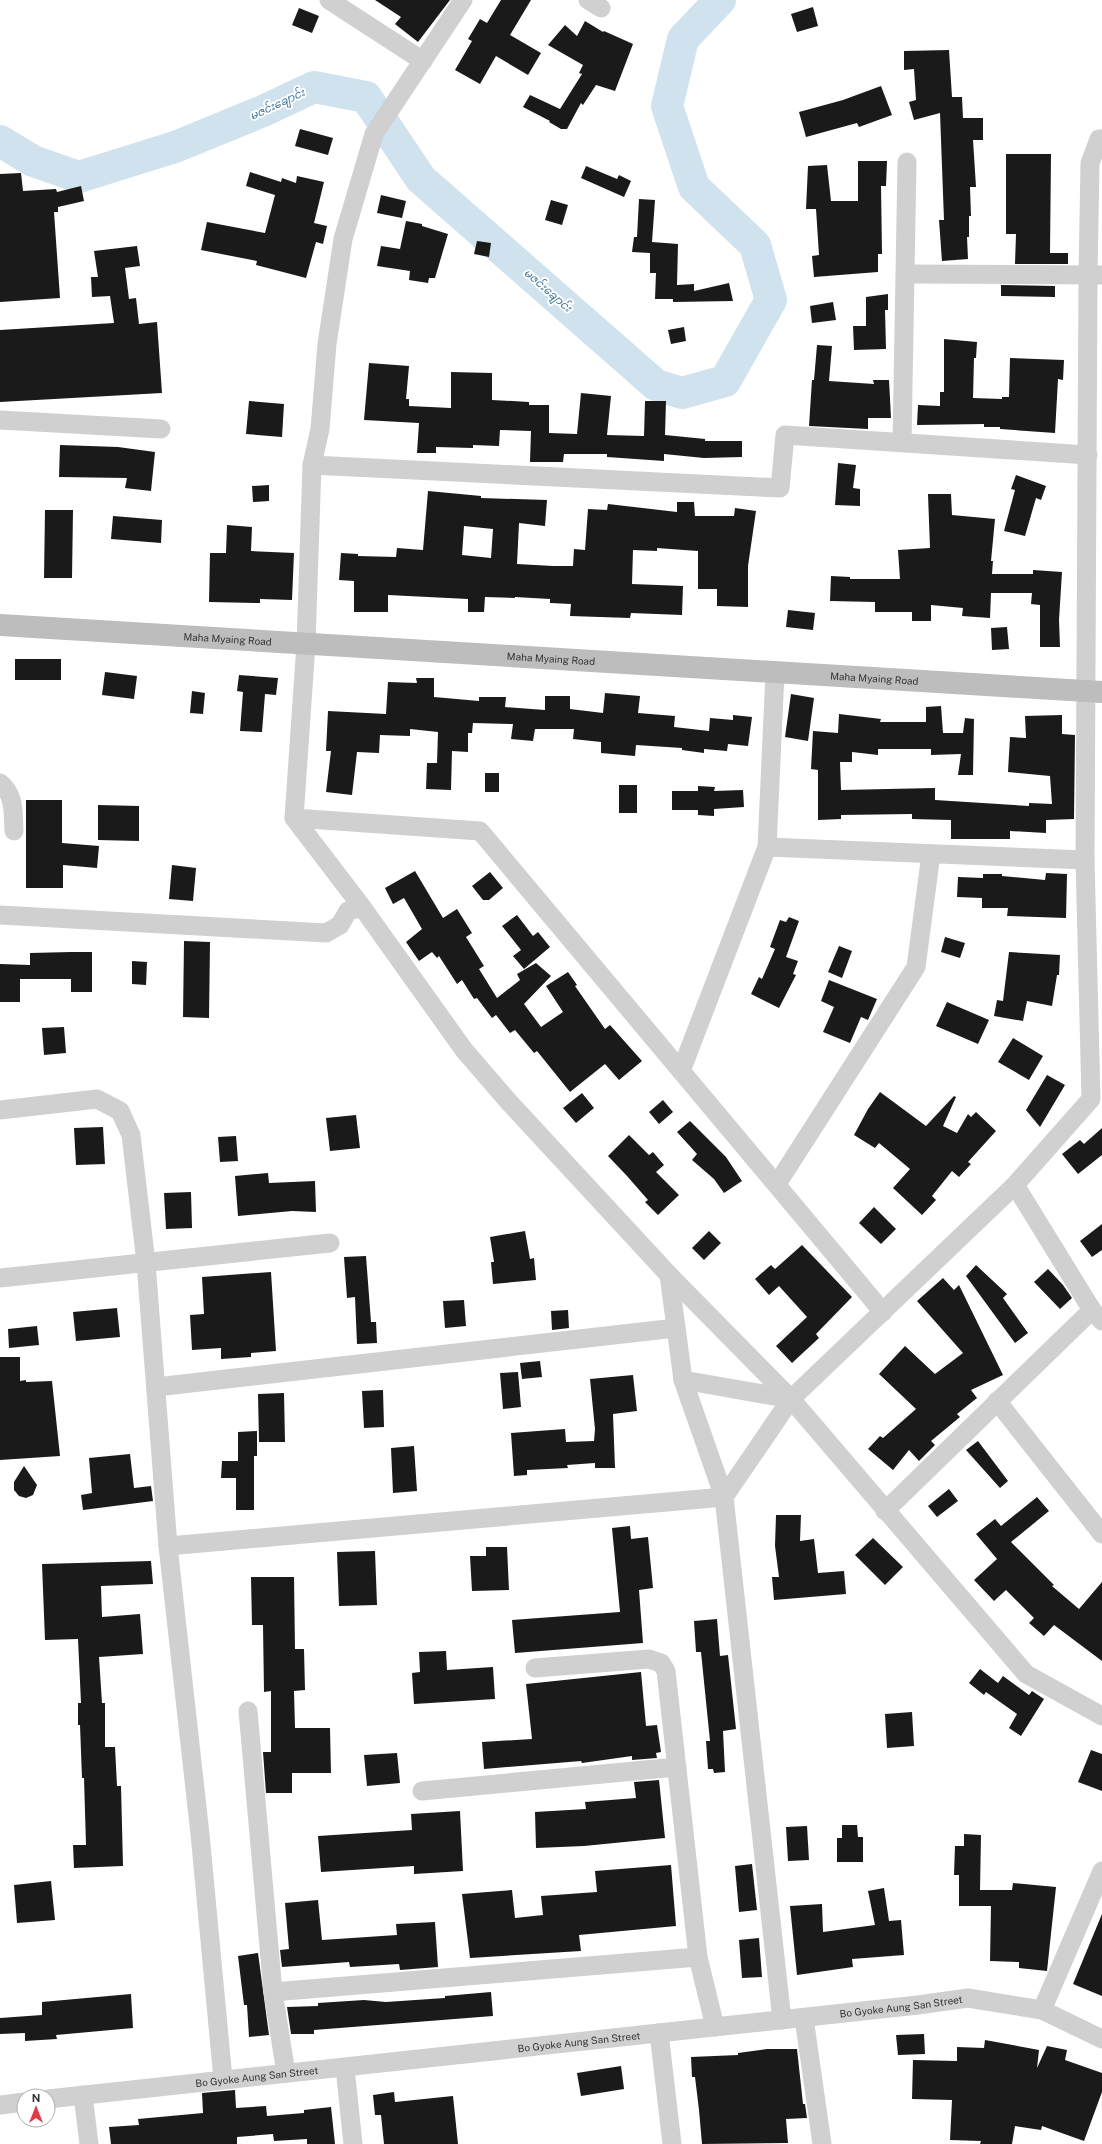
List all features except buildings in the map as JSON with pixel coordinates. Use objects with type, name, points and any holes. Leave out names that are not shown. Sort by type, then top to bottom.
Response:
[{"type":"street","points":[[329,0],[422,63]]},
{"type":"street","points":[[463,0],[374,134],[343,239],[327,344],[320,429],[312,465],[306,644],[294,818],[362,907],[464,1050],[513,1107],[669,1275],[791,1399],[884,1511],[1026,1674],[1102,1716]]},
{"type":"street","points":[[724,1497],[791,1399],[1015,1185],[1096,1104],[1094,930],[1085,860],[1094,692],[1088,455],[1095,407],[1095,275],[1090,163],[1099,139],[1102,139]]},
{"type":"street","points":[[902,442],[907,162]]},
{"type":"street","points":[[905,274],[1095,275]]},
{"type":"street","points":[[0,420],[161,429]]},
{"type":"street","points":[[312,465],[780,488],[785,435],[1088,455]]},
{"type":"street","name":"Maha Myaing Road","points":[[0,625],[1094,692]]},
{"type":"street","points":[[681,1071],[767,847],[775,673]]},
{"type":"street","points":[[0,783],[9,790],[13,809],[14,831]]},
{"type":"street","points":[[294,818],[480,831],[883,1312]]},
{"type":"street","points":[[767,847],[1085,860]]},
{"type":"street","points":[[777,1184],[916,967],[931,854]]},
{"type":"street","points":[[0,915],[326,933],[340,925],[348,912],[362,907]]},
{"type":"street","points":[[0,1110],[97,1099],[120,1111],[131,1135],[146,1263],[168,1546],[199,1826],[223,2079]]},
{"type":"street","points":[[884,1511],[997,1402],[1097,1315],[1015,1185]]},
{"type":"street","points":[[0,1278],[330,1243]]},
{"type":"street","points":[[669,1275],[683,1380],[724,1497],[782,2020]]},
{"type":"street","points":[[156,1387],[676,1328]]},
{"type":"street","points":[[683,1380],[791,1399]]},
{"type":"street","points":[[997,1402],[1102,1534]]},
{"type":"street","points":[[168,1546],[724,1497]]},
{"type":"street","points":[[535,1668],[649,1659],[660,1663],[666,1671],[698,1957],[714,2027]]},
{"type":"street","points":[[248,1711],[273,1992],[286,2073]]},
{"type":"street","points":[[422,1791],[677,1767]]},
{"type":"street","points":[[1042,2010],[1102,1871]]},
{"type":"street","points":[[273,1992],[698,1957]]},
{"type":"street","name":"Bo Gyoke Aung San Street","points":[[56,2098],[804,2018],[968,1998],[1042,2010],[1102,2039]]},
{"type":"street","points":[[804,2018],[822,2144]]},
{"type":"street","points":[[659,2033],[672,2144]]},
{"type":"street","points":[[345,2068],[353,2144]]},
{"type":"street","points":[[83,2095],[89,2144]]},
{"type":"street","points":[[0,2105],[16,2103]]},
{"type":"waterway","name":"မဇင်းချောင်း","points":[[0,141],[33,161],[79,177],[175,147],[263,111],[314,87],[366,97],[421,179],[656,385],[682,393],[725,381],[771,300],[755,245],[694,187],[667,106],[683,39],[720,0]]}]
